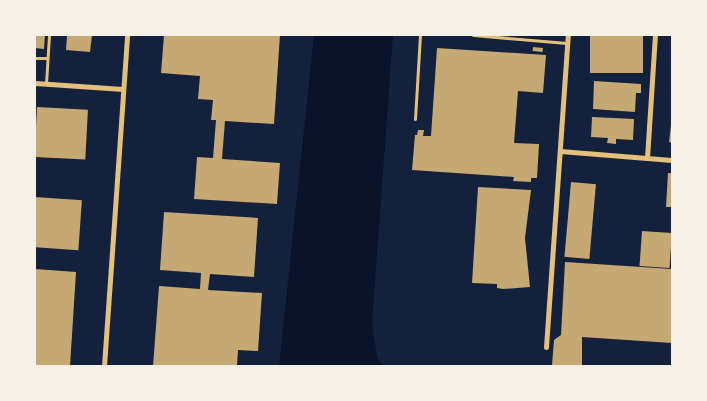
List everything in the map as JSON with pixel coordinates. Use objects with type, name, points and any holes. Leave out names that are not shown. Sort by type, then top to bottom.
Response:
[{"type":"street","points":[[104,366],[127,35]]},
{"type":"street","points":[[546,347],[568,35]]},
{"type":"street","points":[[647,158],[655,35]]},
{"type":"street","points":[[35,83],[123,89]]},
{"type":"street","points":[[560,151],[672,160]]},
{"type":"lane","points":[[46,84],[49,35]]},
{"type":"lane","points":[[415,119],[420,35]]},
{"type":"lane","points":[[473,35],[567,43]]},
{"type":"lane","points":[[35,58],[47,58]]},
{"type":"water","points":[[314,35],[393,35],[372,324],[377,357],[384,366],[279,366]]},
{"type":"building","points":[[35,35],[45,35],[44,49],[35,48]]},
{"type":"building","points":[[67,35],[92,35],[90,52],[66,50]]},
{"type":"building","points":[[164,35],[280,35],[274,124],[225,121],[222,159],[280,163],[277,204],[194,199],[197,157],[213,158],[216,120],[211,120],[213,100],[198,99],[200,76],[161,73]]},
{"type":"building","points":[[590,35],[643,35],[643,73],[590,73]]},
{"type":"building","points":[[533,47],[543,48],[543,52],[533,51]]},
{"type":"building","points":[[437,48],[546,55],[543,93],[518,91],[514,143],[539,144],[537,178],[531,178],[531,182],[513,181],[514,177],[412,170],[415,135],[417,135],[418,130],[424,130],[423,136],[431,136]]},
{"type":"building","points":[[594,81],[641,84],[641,93],[636,93],[635,112],[593,109]]},
{"type":"building","points":[[37,107],[88,110],[85,160],[35,157]]},
{"type":"building","points":[[592,117],[634,119],[633,140],[616,139],[616,144],[607,143],[608,138],[591,137]]},
{"type":"building","points":[[672,125],[672,143],[669,142]]},
{"type":"building","points":[[668,173],[672,173],[672,207],[666,207]]},
{"type":"building","points":[[571,182],[596,184],[589,259],[564,257]]},
{"type":"building","points":[[478,187],[531,190],[525,238],[530,287],[503,289],[497,288],[497,284],[472,283]]},
{"type":"building","points":[[35,197],[82,200],[78,250],[35,247]]},
{"type":"building","points":[[164,212],[258,218],[254,277],[210,274],[208,290],[262,293],[258,351],[238,350],[237,366],[153,366],[159,286],[200,289],[201,273],[160,270]]},
{"type":"building","points":[[642,231],[672,233],[669,268],[640,266]]},
{"type":"building","points":[[565,262],[672,269],[672,343],[582,337],[582,366],[552,365],[554,340],[561,335]]},
{"type":"building","points":[[35,269],[76,272],[70,366],[35,366]]}]
